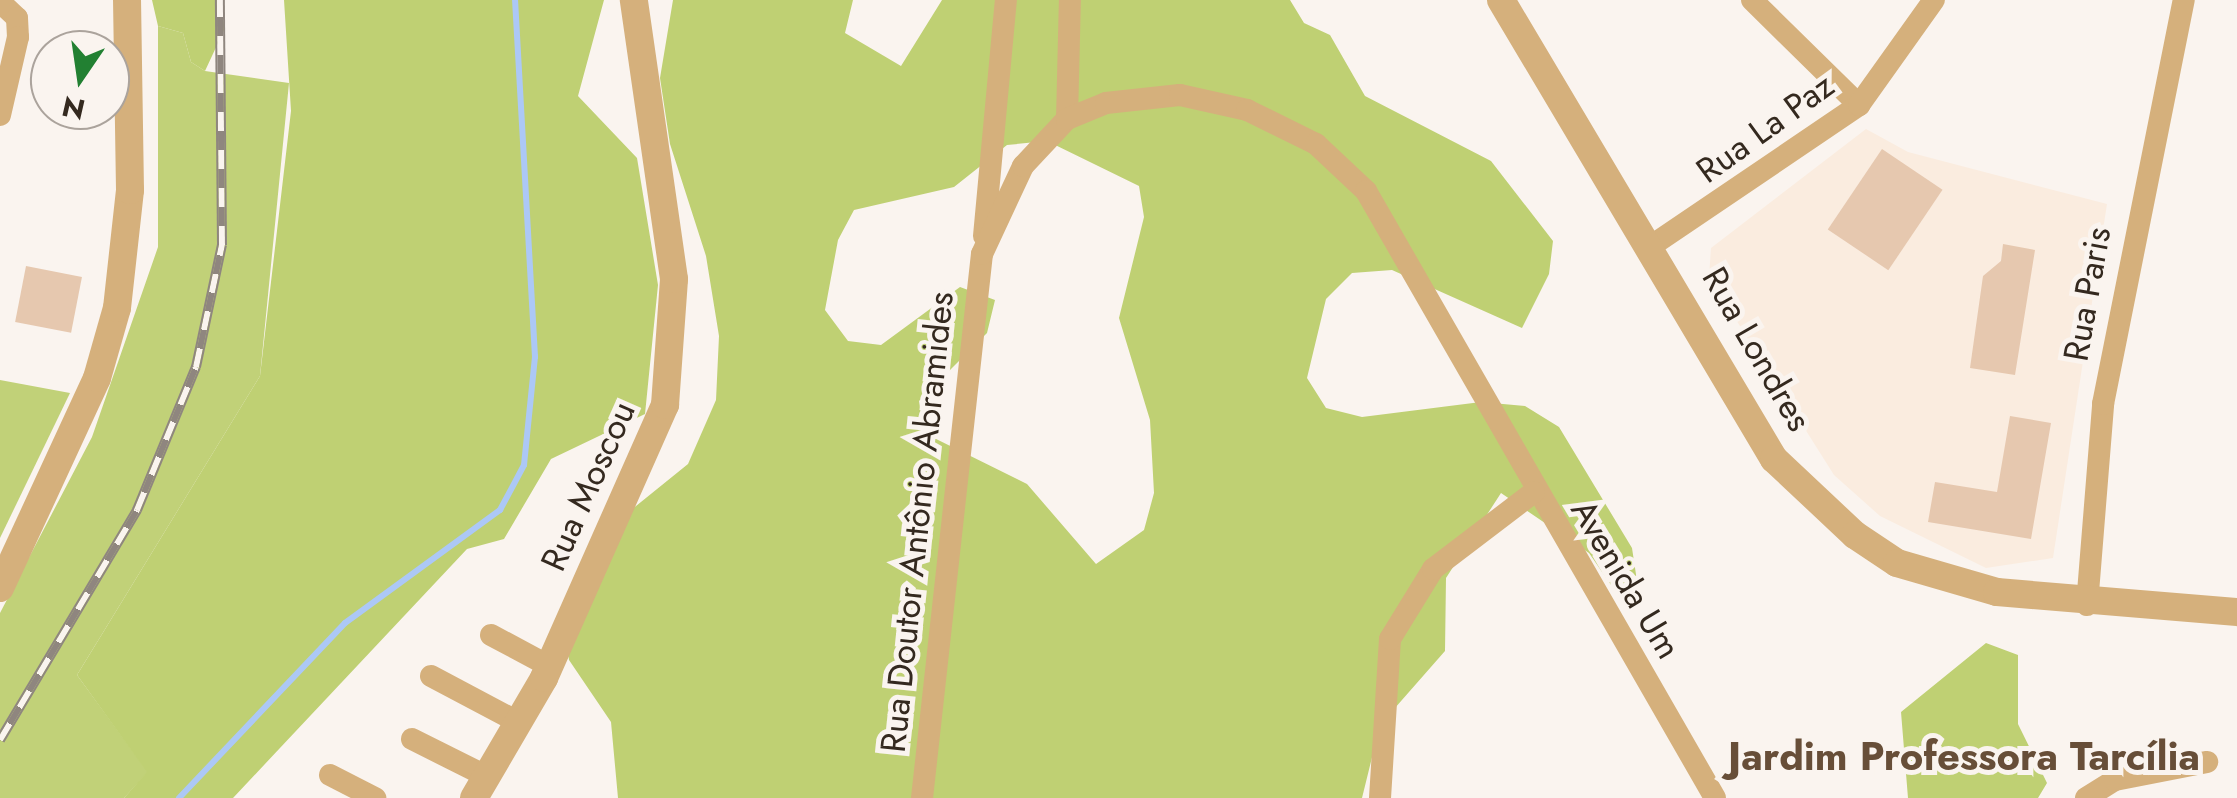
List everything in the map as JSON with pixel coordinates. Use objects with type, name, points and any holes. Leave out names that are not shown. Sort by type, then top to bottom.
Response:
[{"type":"street","points":[[0,588],[97,378],[117,308],[130,190],[126,0]]},
{"type":"street","name":"Rua Moscou","points":[[480,787],[550,666],[666,405],[674,279],[634,0]]},
{"type":"street","name":"Rua Doutor Antônio Abramides","points":[[922,798],[1006,0]]},
{"type":"street","points":[[1066,118],[1070,0]]},
{"type":"street","name":"Rua Londres","points":[[1501,0],[1654,244],[1774,459],[1855,535],[1897,563],[2087,605],[2237,612]]},
{"type":"street","points":[[1752,0],[1859,105]]},
{"type":"street","name":"Rua La Paz","points":[[1654,244],[1859,105],[1934,0]]},
{"type":"street","name":"Rua Paris","points":[[2087,605],[2103,404],[2184,0]]},
{"type":"street","points":[[0,2],[17,18],[18,37],[0,115]]},
{"type":"street","name":"Rua Doutor Antônio Abramides","points":[[982,254],[1023,166],[1066,118],[1106,103],[1180,96],[1246,110],[1316,144],[1366,192],[1479,394]]},
{"type":"street","name":"Avenida Um","points":[[1479,394],[1715,798]]},
{"type":"street","points":[[1380,798],[1390,638],[1434,569],[1534,492]]},
{"type":"street","points":[[2208,610],[2237,600]]},
{"type":"street","points":[[491,635],[550,666]]},
{"type":"street","points":[[431,676],[518,722]]},
{"type":"street","points":[[412,739],[480,787]]},
{"type":"street","points":[[2086,798],[2115,780],[2207,762]]},
{"type":"street","points":[[330,775],[375,798]]},
{"type":"shaded area","points":[[1866,129],[1908,152],[2107,204],[2053,558],[1986,568],[1880,516],[1834,475],[1709,277],[1711,248]]},
{"type":"green space","points":[[152,0],[218,0],[225,28],[205,71],[191,62],[183,33],[158,26]]},
{"type":"green space","points":[[284,0],[604,0],[578,96],[637,158],[658,285],[645,414],[551,459],[504,539],[467,549],[233,798],[124,798],[147,772],[77,675],[260,376],[291,111]]},
{"type":"green space","points":[[673,0],[853,0],[845,33],[901,66],[942,0],[1290,0],[1304,23],[1330,35],[1365,96],[1491,161],[1553,241],[1549,274],[1522,328],[1392,270],[1352,273],[1326,299],[1307,378],[1326,408],[1362,417],[1481,402],[1525,406],[1559,427],[1632,548],[1637,581],[1620,598],[1589,553],[1501,493],[1446,578],[1445,651],[1380,725],[1362,798],[618,798],[611,722],[569,660],[564,627],[615,523],[688,464],[716,400],[719,336],[706,256],[670,144],[660,78]],"holes":[[[1047,141],[1139,186],[1144,217],[1119,318],[1150,420],[1154,493],[1144,530],[1096,564],[1027,484],[924,433],[919,401],[987,333],[995,300],[960,287],[881,345],[848,341],[825,310],[838,240],[854,210],[954,187],[1007,145]]]},
{"type":"green space","points":[[158,26],[183,33],[191,62],[205,71],[289,83],[260,376],[77,675],[148,772],[124,798],[0,798],[0,613],[92,437],[158,247]]},
{"type":"green space","points":[[0,380],[70,393],[0,538]]},
{"type":"green space","points":[[1986,643],[2018,655],[2018,724],[2047,783],[2038,798],[1908,798],[1901,712]]},
{"type":"building","points":[[1882,149],[1943,190],[1888,270],[1828,229]]},
{"type":"building","points":[[2003,244],[2035,250],[2015,375],[1970,368],[1983,276],[2001,261]]},
{"type":"building","points":[[26,266],[82,277],[71,333],[15,322]]},
{"type":"building","points":[[2010,416],[2051,423],[2031,539],[1928,522],[1935,482],[1997,492]]},
{"type":"waterway","points":[[179,798],[345,623],[500,510],[524,465],[535,357],[515,0]]},
{"type":"railway","points":[[0,740],[137,510],[196,367],[222,245],[220,0]]},
{"type":"district","name":"Jardim Professora Tarcília","points":[[1964,756]]}]
